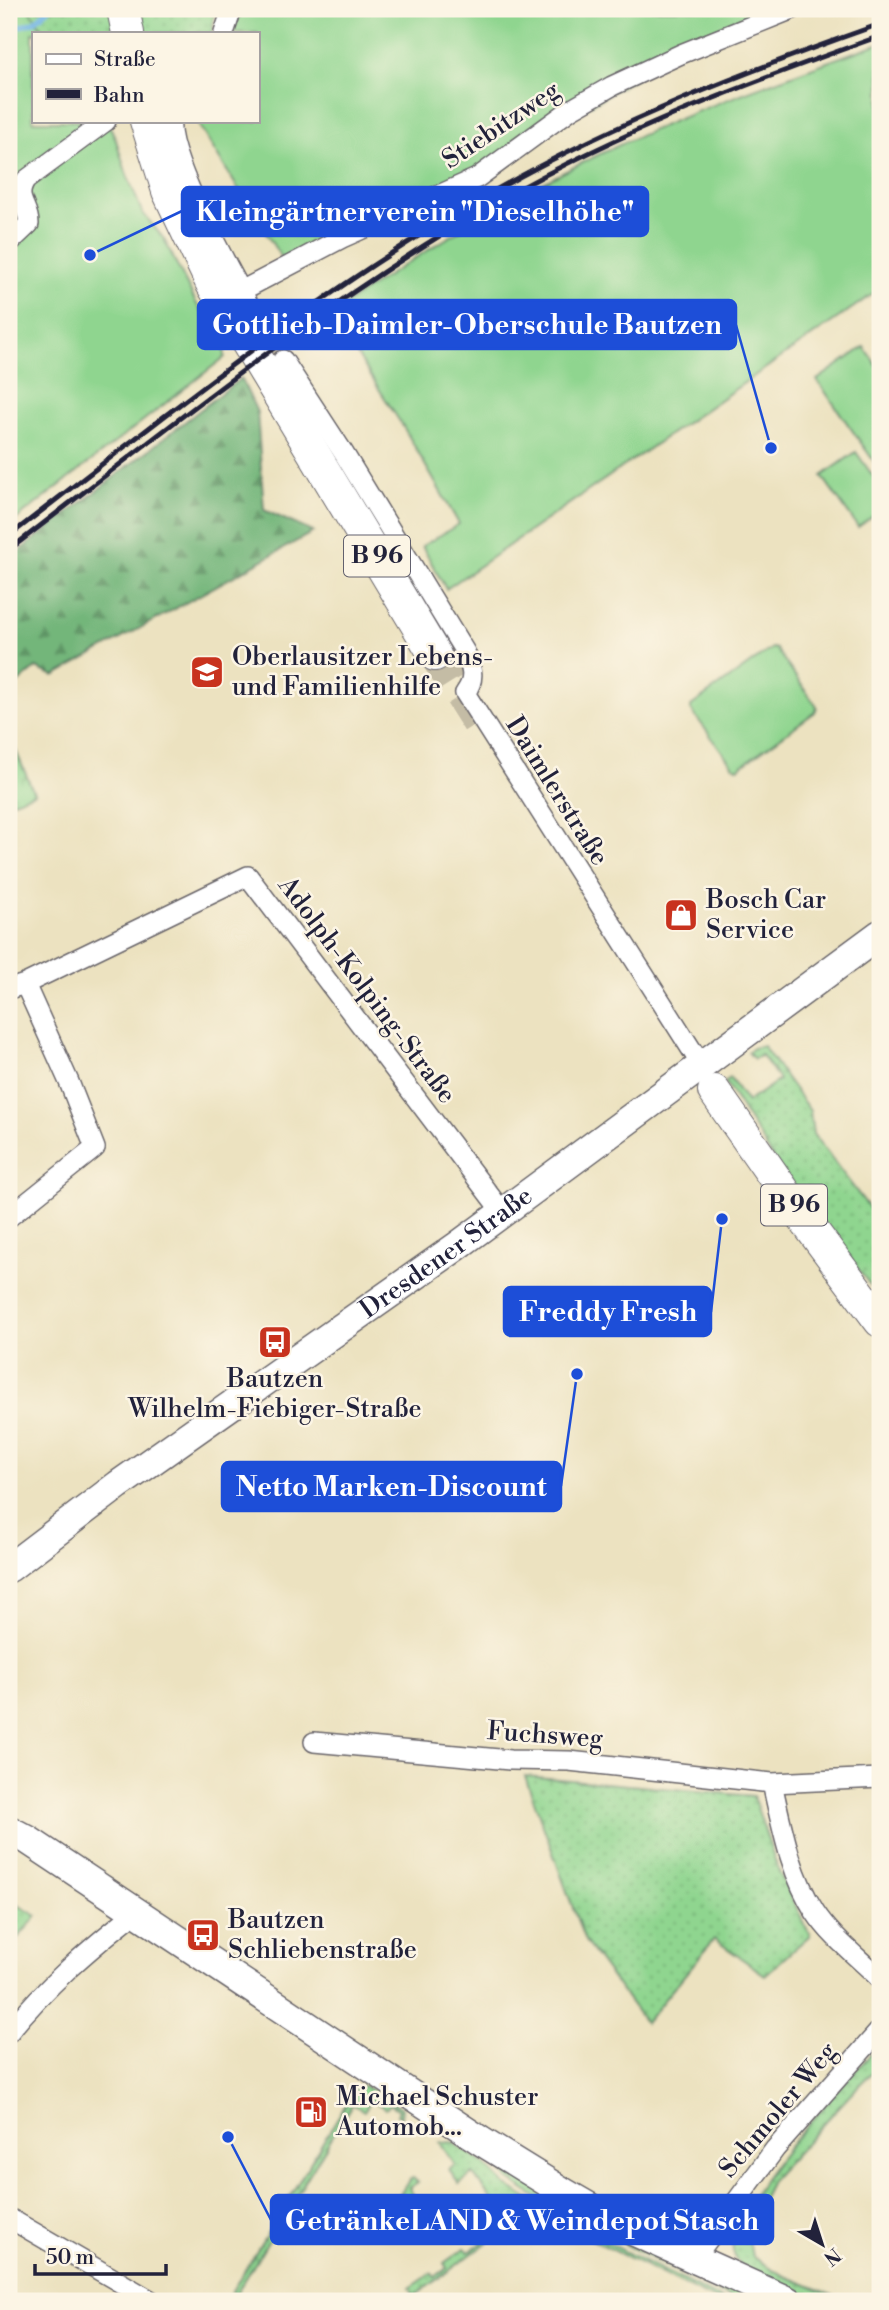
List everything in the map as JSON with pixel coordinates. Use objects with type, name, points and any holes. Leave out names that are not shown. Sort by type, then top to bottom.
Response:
[{"type":"main road","points":[[123,9],[128,32]]},
{"type":"main road","name":"B 96","points":[[146,122],[168,191],[212,284],[435,655]]},
{"type":"main road","name":"Dresdener Straße","points":[[9,1568],[118,1485],[503,1213],[708,1079],[880,934]]},
{"type":"main road","name":"B 96","points":[[708,1079],[795,1207],[880,1321]]},
{"type":"main road","points":[[9,1830],[28,1840],[481,2141],[612,2220],[693,2260],[788,2301]]},
{"type":"street","points":[[224,32],[232,9]]},
{"type":"street","name":"Stiebitzweg","points":[[241,291],[342,238],[477,178],[570,110],[612,86],[681,54],[793,9]]},
{"type":"street","points":[[9,243],[29,224],[29,216],[20,198],[20,188],[26,180],[105,122]]},
{"type":"street","points":[[171,122],[172,139],[190,186],[258,321]]},
{"type":"street","name":"Daimlerstraße","points":[[283,360],[344,452],[465,652],[473,675],[472,685],[465,693],[708,1079]]},
{"type":"street","name":"Adolph-Kolping-Straße","points":[[17,986],[248,876],[503,1213]]},
{"type":"street","points":[[9,1217],[95,1148],[69,1082],[17,986]]},
{"type":"street","name":"Fuchsweg","points":[[314,1742],[510,1760],[569,1761],[772,1783],[880,1779]]},
{"type":"street","points":[[772,1783],[786,1845],[796,1875],[810,1903],[829,1929],[880,1979]]},
{"type":"street","points":[[9,2032],[70,1965],[136,1912]]},
{"type":"street","name":"Schmoler Weg","points":[[693,2260],[775,2149],[880,2030]]},
{"type":"street","points":[[9,2218],[152,2301]]},
{"type":"green space","points":[[9,9],[29,9],[44,32],[32,32],[32,122],[108,122],[142,212],[164,239],[195,301],[224,347],[225,357],[9,525]]},
{"type":"green space","points":[[29,9],[221,9],[214,15],[212,32],[44,32]]},
{"type":"green space","points":[[241,9],[784,9],[680,51],[486,169],[282,259],[197,122],[259,122],[259,32],[232,32]]},
{"type":"green space","points":[[880,43],[880,289],[446,589],[422,546],[459,524],[404,428],[331,314],[476,221],[589,159],[659,127]]},
{"type":"green space","points":[[864,347],[880,370],[880,470],[817,380]]},
{"type":"green space","points":[[241,378],[257,412],[264,510],[313,532],[54,676],[36,668],[9,691],[9,559]]},
{"type":"green space","points":[[856,452],[880,486],[880,511],[858,527],[822,476]]},
{"type":"green space","points":[[772,648],[776,649],[817,707],[815,712],[738,768],[733,766],[691,710],[691,706]]},
{"type":"green space","points":[[9,735],[34,793],[9,803]]},
{"type":"green space","points":[[763,1046],[810,1111],[813,1134],[880,1222],[880,1298],[775,1161],[725,1082],[730,1078],[747,1102],[779,1080],[762,1055],[754,1059],[748,1052]]},
{"type":"green space","points":[[525,1776],[753,1796],[779,1872],[810,1935],[765,1975],[714,1939],[645,2023],[585,1941]]},
{"type":"green space","points":[[9,1900],[37,1916],[9,1948]]},
{"type":"green space","points":[[880,2044],[880,2066],[772,2179],[747,2229],[752,2257],[785,2276],[848,2301],[821,2301],[744,2269],[733,2251],[735,2231],[767,2175],[817,2113]]},
{"type":"green space","points":[[365,2086],[402,2108],[401,2117],[397,2115],[399,2110],[390,2104],[386,2109],[371,2100],[364,2111],[352,2104],[232,2301],[226,2301],[354,2091]]},
{"type":"green space","points":[[452,2142],[482,2162],[505,2185],[530,2200],[725,2301],[717,2301],[550,2219],[532,2217],[496,2236],[408,2301],[402,2301],[413,2293],[410,2288],[432,2273],[435,2277],[447,2268],[444,2263],[465,2248],[469,2252],[482,2243],[478,2238],[505,2218],[473,2174],[459,2184],[449,2170],[455,2165],[440,2143]]},
{"type":"green space","points":[[497,2167],[758,2301],[739,2301],[628,2246],[534,2196],[509,2180]]},
{"type":"green space","points":[[413,2178],[418,2182],[409,2188],[414,2196],[402,2205],[398,2198]]},
{"type":"waterway","points":[[9,30],[34,22],[49,9]]},
{"type":"tunnel","points":[[258,321],[283,360]]},
{"type":"tunnel","points":[[435,655],[479,725]]},
{"type":"railway","points":[[9,536],[249,352],[310,308],[436,225],[501,187],[593,139],[687,97],[880,24]]},
{"type":"railway","points":[[9,550],[311,321],[374,278],[503,198],[548,173],[641,129],[783,71],[880,36]]},
{"type":"place","name":"Kleingärtnerverein \"Dieselhöhe\"","points":[[90,255]]},
{"type":"place","name":"Gottlieb-Daimler-Oberschule Bautzen","points":[[771,448]]},
{"type":"place","name":"Oberlausitzer Lebens- und Familienhilfe","points":[[207,672]]},
{"type":"place","name":"Bosch Car Service","points":[[681,915]]},
{"type":"place","name":"Freddy Fresh","points":[[722,1219]]},
{"type":"place","name":"Bautzen Wilhelm-Fiebiger-Straße","points":[[275,1342]]},
{"type":"place","name":"Netto Marken-Discount","points":[[577,1374]]},
{"type":"place","name":"Bautzen Schliebenstraße","points":[[203,1935]]},
{"type":"place","name":"Michael Schuster Automob...","points":[[311,2112]]},
{"type":"place","name":"GetränkeLAND & Weindepot Stasch","points":[[228,2137]]}]
